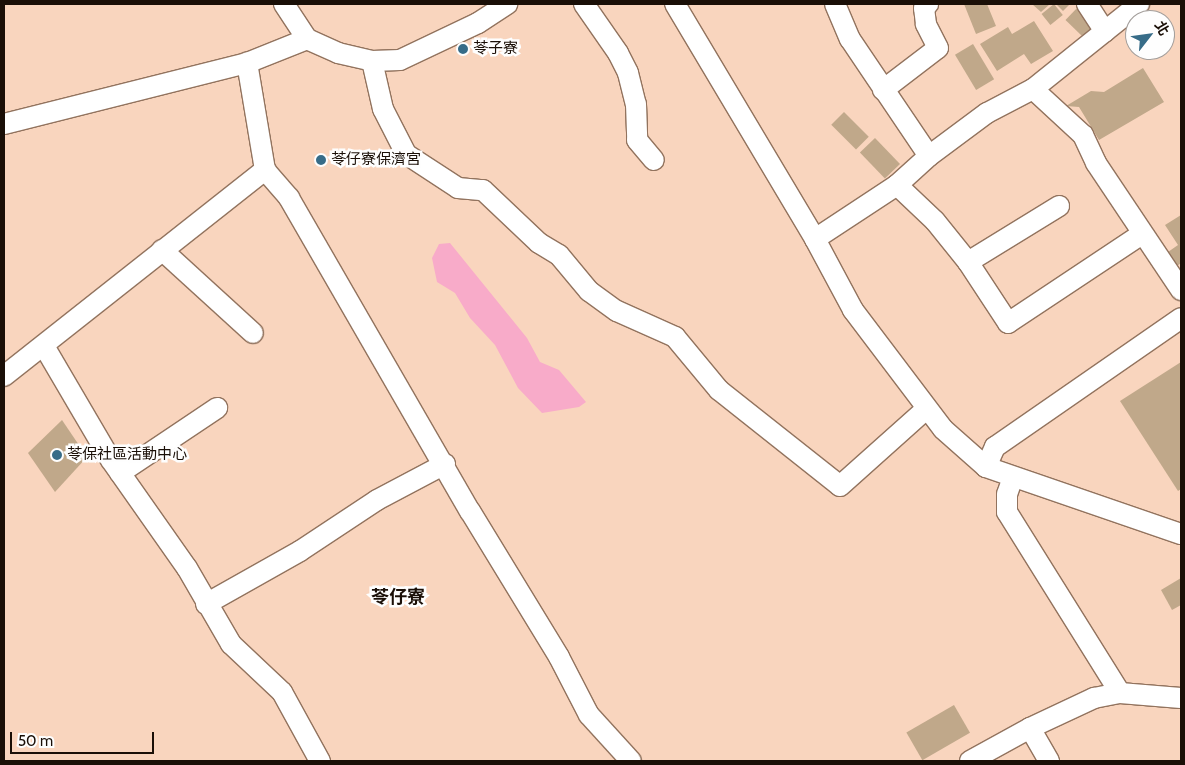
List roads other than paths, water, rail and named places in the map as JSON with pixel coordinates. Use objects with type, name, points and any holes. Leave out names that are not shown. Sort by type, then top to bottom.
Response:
[{"type":"street","points":[[284,4],[307,39],[338,54],[372,61],[400,60],[478,23],[507,4]]},
{"type":"street","points":[[584,4],[618,53],[628,74],[636,104],[637,140],[654,160]]},
{"type":"street","points":[[675,4],[815,239],[853,310],[926,409],[964,450],[986,467],[1013,478],[1181,534]]},
{"type":"street","points":[[835,4],[850,40],[929,156]]},
{"type":"street","points":[[883,90],[938,48],[926,24],[924,8],[928,4]]},
{"type":"street","points":[[1087,4],[1105,32]]},
{"type":"street","points":[[815,239],[897,184],[929,156],[987,113],[1033,89],[1139,4]]},
{"type":"street","points":[[4,124],[247,63],[307,39]]},
{"type":"street","points":[[372,61],[383,109],[406,154],[458,188],[483,190],[539,243],[559,254],[589,291],[617,311],[675,337],[719,390],[784,438],[840,486],[926,409]]},
{"type":"street","points":[[247,63],[265,170],[289,198],[445,464],[470,511],[559,656],[589,715],[631,761]]},
{"type":"street","points":[[1033,89],[1082,135],[1096,163],[1181,290]]},
{"type":"street","points":[[4,376],[265,170]]},
{"type":"street","points":[[897,184],[935,221],[968,262],[1008,323],[1142,234]]},
{"type":"street","points":[[968,262],[1059,206]]},
{"type":"street","points":[[162,250],[253,333]]},
{"type":"street","points":[[986,467],[995,447],[1181,318]]},
{"type":"street","points":[[44,346],[120,473],[187,568],[206,604],[231,644],[282,692],[320,761]]},
{"type":"street","points":[[120,473],[217,408]]},
{"type":"street","points":[[206,604],[300,551],[377,500],[445,464]]},
{"type":"street","points":[[1013,478],[1008,494],[1007,512],[1120,693]]},
{"type":"street","points":[[970,761],[1030,728],[1094,698],[1120,693],[1181,698]]},
{"type":"street","points":[[1030,728],[1049,761]]},
{"type":"place","name":"苓子寮","points":[[463,49]]},
{"type":"place","name":"苓仔寮保濟宮","points":[[321,160]]},
{"type":"place","name":"苓保社區活動中心","points":[[57,455]]},
{"type":"district","name":"苓仔寮","points":[[398,597]]}]
